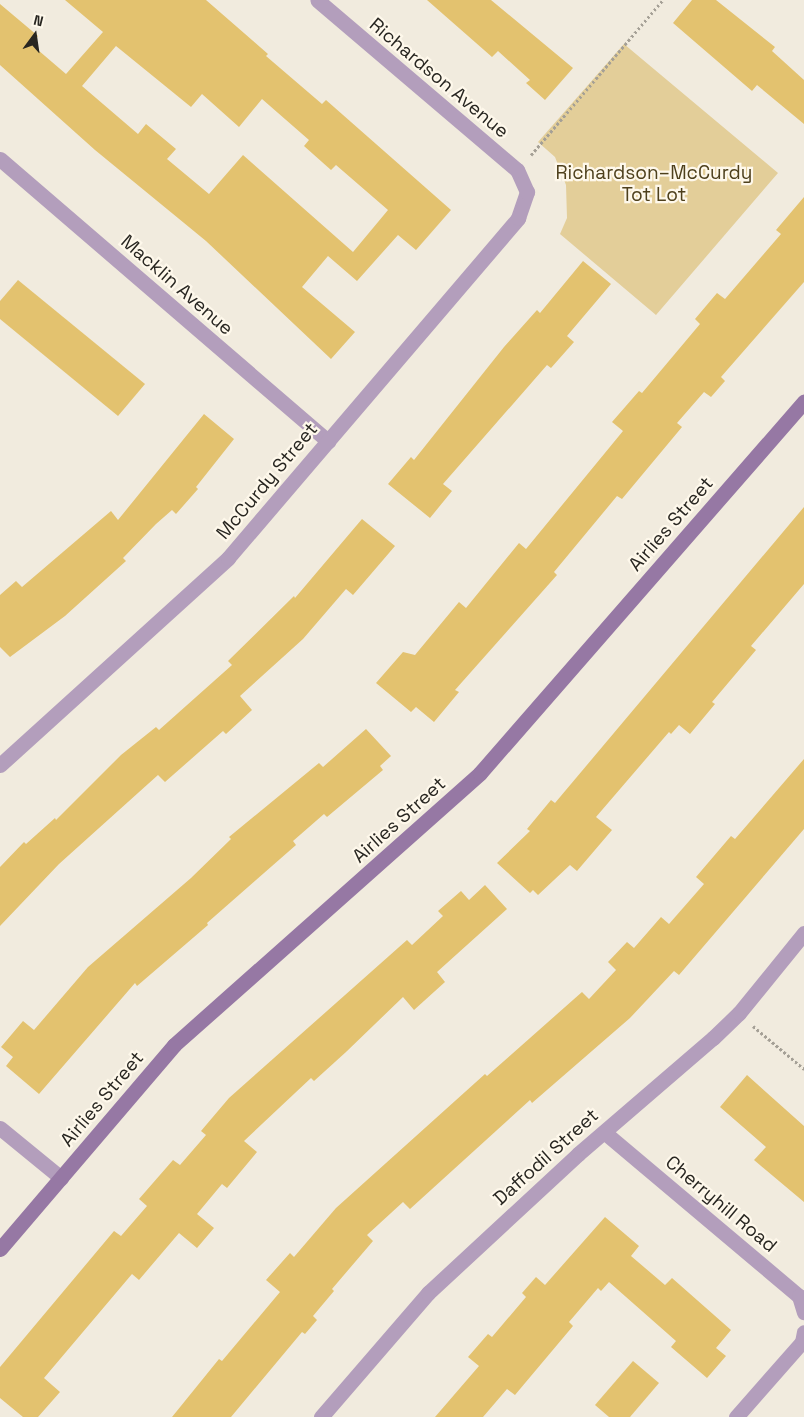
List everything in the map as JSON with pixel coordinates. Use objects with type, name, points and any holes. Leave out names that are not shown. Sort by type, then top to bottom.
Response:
[{"type":"street","name":"Richardson Avenue","points":[[317,0],[517,170],[527,192]]},
{"type":"street","name":"Macklin Avenue","points":[[0,159],[328,441]]},
{"type":"street","name":"McCurdy Street","points":[[0,764],[228,558],[518,218],[527,192]]},
{"type":"street","name":"Airlies Street","points":[[0,1249],[174,1045],[480,773],[804,400]]},
{"type":"street","name":"Daffodil Street","points":[[321,1417],[428,1293],[604,1132],[739,1013],[804,933]]},
{"type":"street","points":[[0,1128],[61,1178]]},
{"type":"street","name":"Cherryhill Road","points":[[604,1132],[800,1296],[804,1312]]},
{"type":"street","points":[[736,1417],[802,1342],[804,1332]]},
{"type":"path","points":[[517,170],[663,0]]},
{"type":"path","points":[[739,1013],[804,1069]]},
{"type":"green space","name":"Richardson–McCurdy Tot Lot","points":[[624,44],[778,173],[656,315],[560,234],[567,218],[566,185],[555,157],[538,142]]},
{"type":"building","points":[[65,0],[206,0],[268,54],[266,56],[322,104],[326,100],[451,210],[416,250],[398,235],[357,281],[328,256],[302,287],[355,332],[331,359],[206,241],[95,150],[0,65],[0,4],[38,36],[31,44],[66,74],[103,32]],"holes":[[[116,46],[191,107],[202,94],[239,127],[262,99],[309,140],[304,146],[331,170],[336,165],[388,210],[353,252],[243,155],[209,194],[167,159],[176,149],[146,124],[138,134],[82,86]]]},
{"type":"building","points":[[427,0],[491,0],[573,68],[545,100],[526,83],[530,80],[498,51],[492,57]]},
{"type":"building","points":[[692,0],[716,0],[775,47],[772,51],[804,80],[804,124],[757,85],[752,91],[673,23]]},
{"type":"building","points":[[804,197],[804,282],[721,377],[725,381],[711,397],[704,392],[677,423],[682,427],[622,499],[617,496],[554,572],[557,575],[455,690],[459,692],[434,722],[416,707],[411,712],[376,683],[403,652],[415,655],[459,602],[466,608],[519,543],[526,549],[623,431],[612,422],[639,391],[642,393],[700,324],[695,319],[717,293],[725,299],[781,234],[776,230]]},
{"type":"building","points":[[583,261],[611,284],[567,336],[574,342],[551,368],[547,365],[443,484],[452,491],[430,518],[388,484],[411,457],[414,460],[504,347],[537,310],[540,313]]},
{"type":"building","points":[[18,280],[145,384],[118,416],[0,319],[0,301]]},
{"type":"building","points":[[204,414],[234,439],[196,487],[198,489],[176,514],[172,510],[156,524],[123,558],[126,561],[65,616],[10,657],[0,647],[0,595],[16,581],[22,587],[111,511],[118,520]]},
{"type":"building","points":[[804,507],[804,584],[751,646],[756,650],[712,702],[715,704],[690,734],[679,725],[671,734],[669,732],[596,817],[612,830],[577,871],[570,865],[538,895],[533,890],[530,893],[497,863],[530,831],[527,829],[551,800],[555,803]]},
{"type":"building","points":[[362,519],[395,546],[353,595],[346,589],[303,639],[240,696],[252,710],[226,734],[223,731],[165,782],[158,775],[59,864],[0,926],[0,867],[24,842],[26,844],[55,818],[56,820],[121,755],[156,727],[159,730],[232,665],[228,661],[294,596],[295,598]]},
{"type":"building","points":[[366,729],[391,756],[380,766],[383,770],[327,817],[324,814],[293,841],[296,845],[207,923],[208,925],[137,986],[135,983],[39,1094],[6,1066],[13,1057],[1,1047],[23,1021],[34,1030],[88,967],[191,878],[231,839],[229,837],[319,763],[323,767]]},
{"type":"building","points":[[804,759],[804,829],[679,975],[674,971],[630,1018],[532,1103],[530,1100],[410,1209],[403,1202],[367,1235],[373,1241],[332,1289],[334,1291],[313,1316],[317,1320],[305,1334],[302,1332],[231,1417],[172,1417],[219,1359],[222,1361],[280,1292],[266,1280],[290,1253],[294,1257],[336,1208],[485,1074],[487,1076],[582,992],[589,999],[616,970],[608,962],[627,942],[634,948],[661,917],[669,924],[704,884],[696,877],[731,836],[735,839]]},
{"type":"building","points":[[485,885],[507,909],[437,972],[445,982],[414,1010],[403,997],[314,1081],[311,1078],[244,1141],[257,1152],[227,1188],[222,1184],[197,1214],[214,1228],[197,1248],[179,1233],[139,1280],[132,1274],[44,1378],[60,1392],[38,1417],[23,1417],[0,1398],[0,1367],[114,1231],[121,1236],[147,1206],[139,1199],[173,1160],[180,1165],[206,1135],[201,1131],[229,1098],[407,940],[412,945],[443,916],[438,911],[461,891],[469,900]]},
{"type":"building","points":[[747,1075],[804,1126],[804,1202],[754,1160],[766,1147],[720,1107]]},
{"type":"building","points":[[605,1217],[639,1246],[631,1256],[665,1285],[672,1278],[731,1330],[716,1348],[726,1356],[707,1378],[671,1347],[676,1341],[609,1282],[601,1291],[598,1288],[569,1322],[573,1326],[515,1395],[507,1389],[483,1417],[435,1417],[479,1366],[468,1357],[488,1334],[492,1337],[526,1297],[522,1293],[536,1277],[545,1285]]},
{"type":"building","points":[[633,1361],[659,1383],[630,1417],[609,1417],[595,1405]]}]
